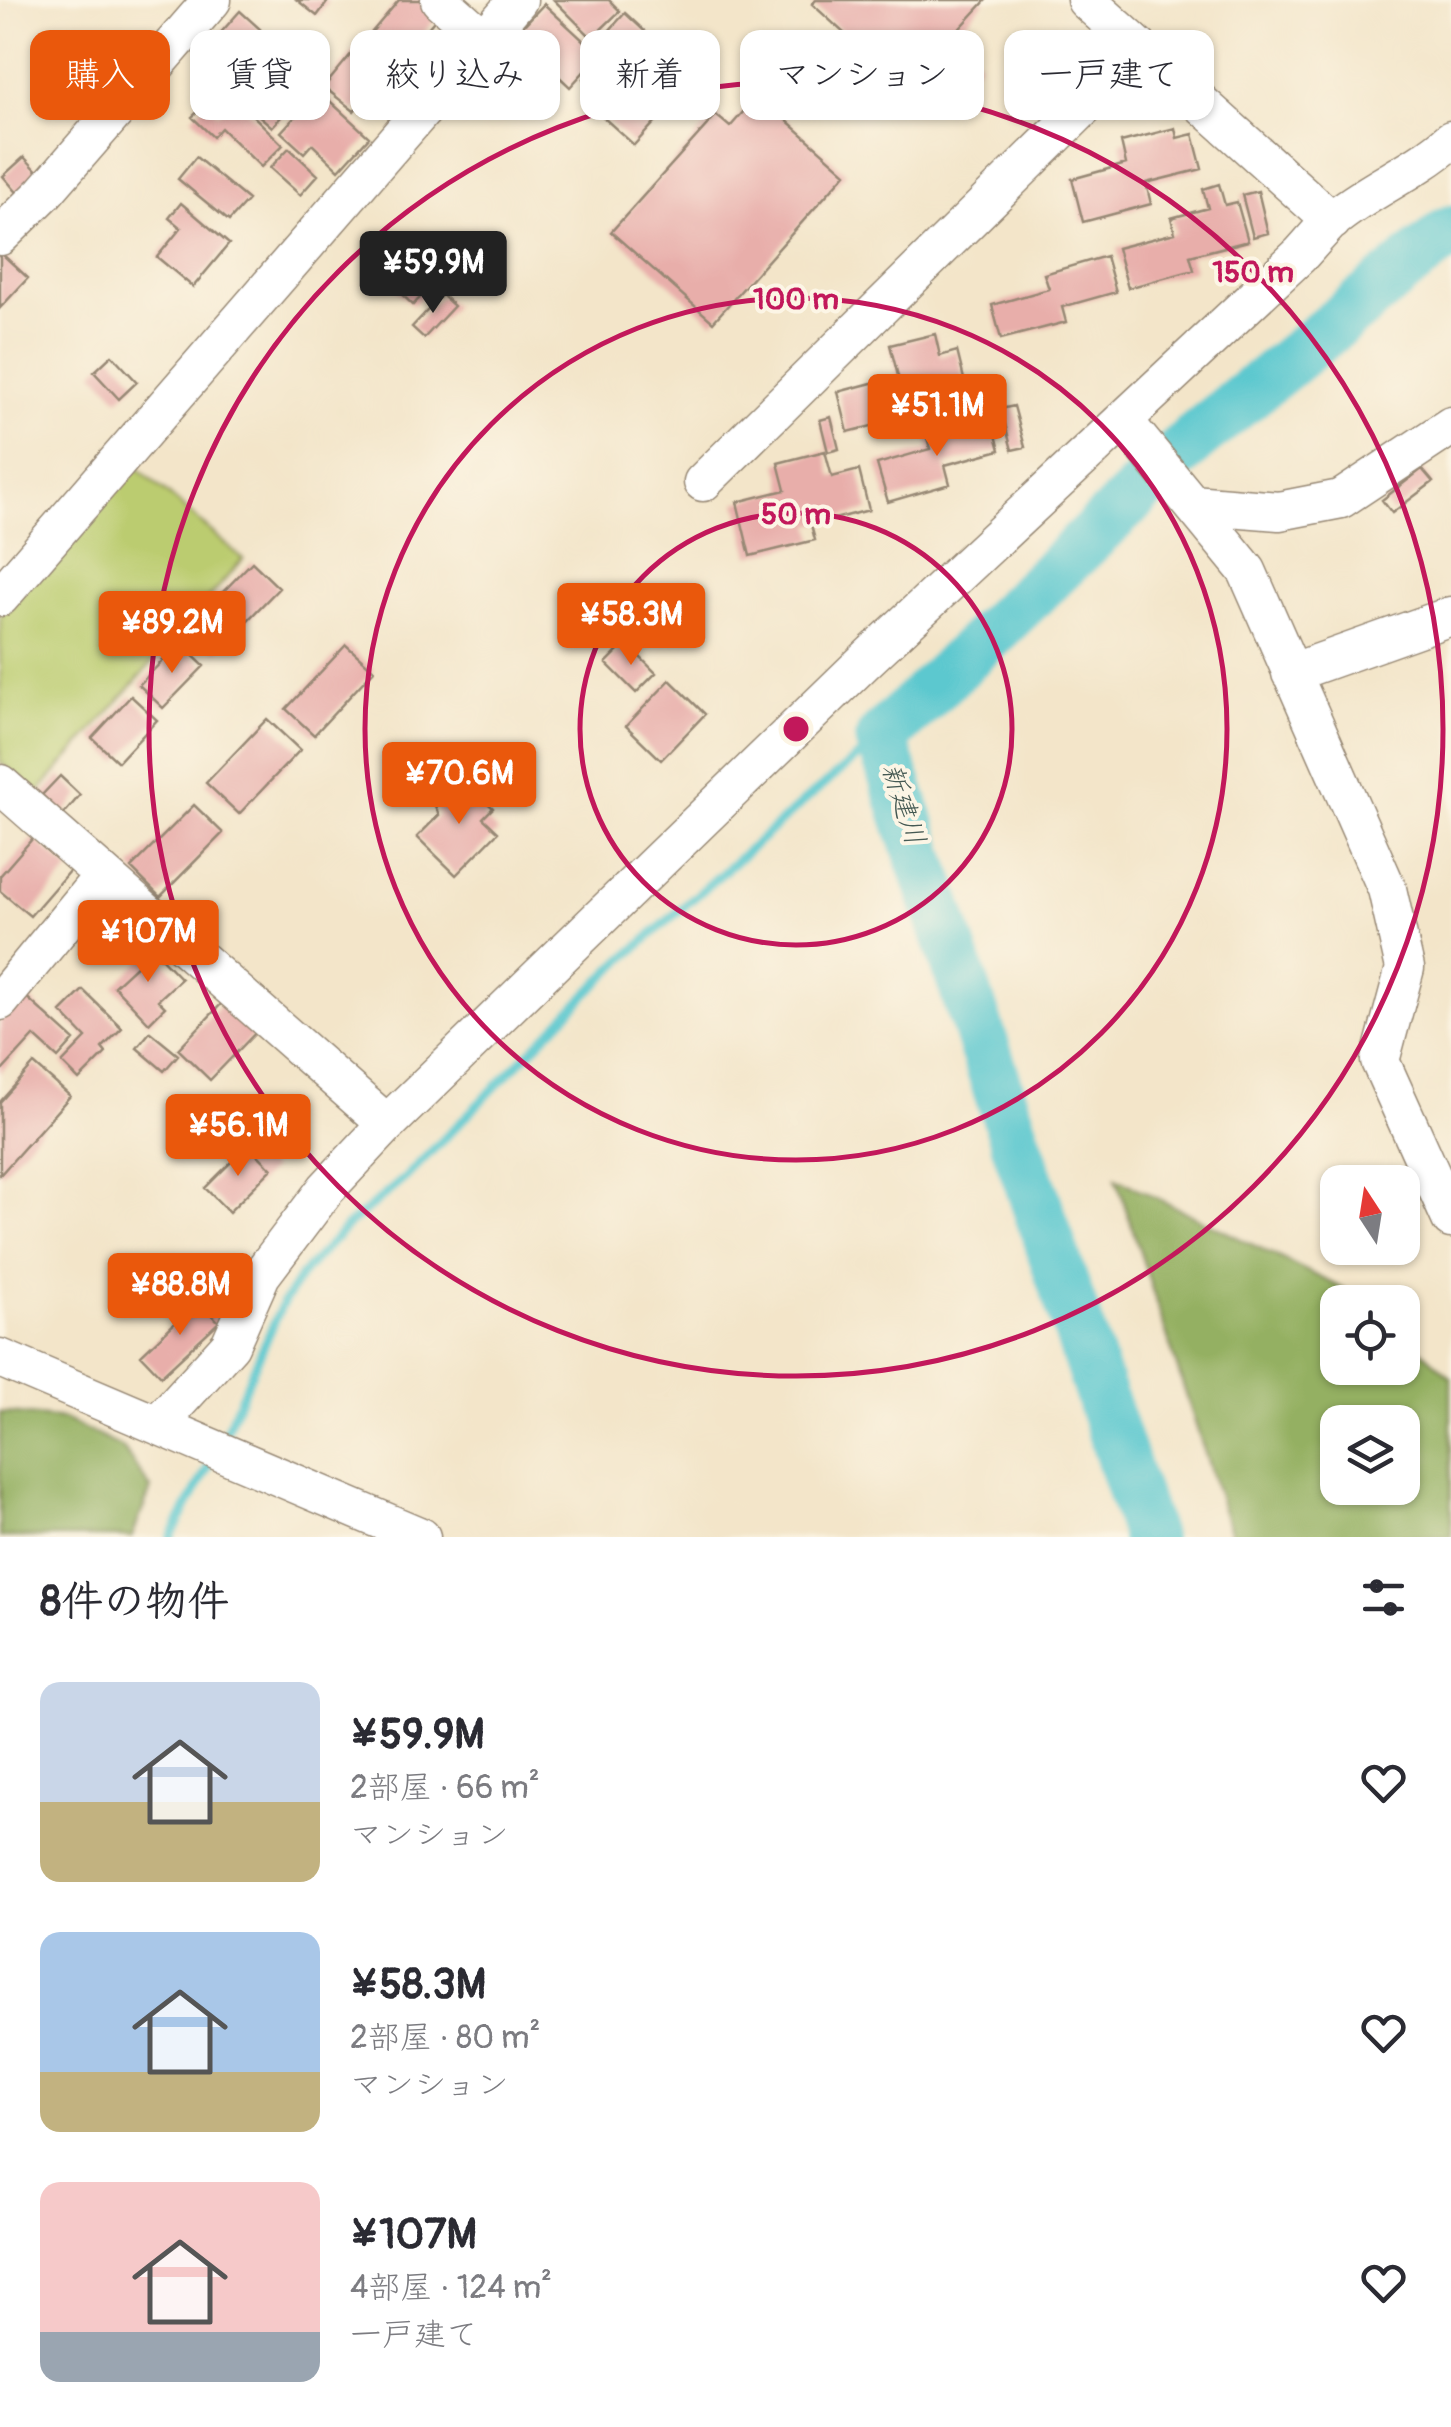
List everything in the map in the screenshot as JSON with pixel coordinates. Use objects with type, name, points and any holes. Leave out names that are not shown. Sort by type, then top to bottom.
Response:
[{"type":"street","points":[[0,236],[44,193],[212,0]]},
{"type":"street","points":[[440,0],[474,30]]},
{"type":"street","points":[[492,30],[518,0]]},
{"type":"street","points":[[1086,0],[1118,30]]},
{"type":"street","points":[[1214,117],[1332,221]]},
{"type":"street","points":[[0,597],[414,120]]},
{"type":"street","points":[[703,482],[1072,120]]},
{"type":"street","points":[[158,1424],[230,1346],[262,1275],[326,1189],[387,1124],[849,676],[1300,256],[1332,221],[1430,159],[1451,140]]},
{"type":"street","points":[[1123,420],[1247,572],[1387,889],[1405,968],[1380,1062],[1451,1219]]},
{"type":"street","points":[[1192,504],[1280,511],[1341,499],[1451,426]]},
{"type":"street","points":[[1292,672],[1451,616]]},
{"type":"street","points":[[0,784],[387,1124]]},
{"type":"street","points":[[0,1001],[103,876]]},
{"type":"street","points":[[0,1358],[420,1537]]},
{"type":"green space","points":[[132,463],[243,559],[37,794],[0,762],[0,616]]},
{"type":"green space","points":[[1116,1178],[1335,1285],[1320,1285],[1320,1385],[1420,1385],[1420,1349],[1451,1377],[1451,1537],[1232,1537]]},
{"type":"green space","points":[[0,1412],[64,1419],[123,1448],[151,1489],[132,1537],[0,1537]]},
{"type":"building","points":[[297,0],[329,0],[317,16]]},
{"type":"building","points":[[399,0],[433,0],[444,9],[426,30],[374,30]]},
{"type":"building","points":[[554,0],[609,0],[620,11],[600,30],[584,30]]},
{"type":"building","points":[[816,0],[986,0],[958,30],[841,30],[812,4]]},
{"type":"building","points":[[544,4],[580,37],[580,76],[570,87],[560,77],[560,30],[519,30]]},
{"type":"building","points":[[240,11],[260,29],[259,30],[223,30]]},
{"type":"building","points":[[625,13],[643,30],[610,30]]},
{"type":"building","points":[[350,55],[350,108],[330,92],[330,80]]},
{"type":"building","points":[[330,101],[369,137],[339,170],[312,144],[304,153],[281,132],[292,120],[330,120]]},
{"type":"building","points":[[740,116],[740,120],[786,120],[846,173],[713,322],[611,232],[712,120],[720,118],[730,127]]},
{"type":"building","points":[[195,120],[257,120],[283,145],[261,167],[221,128],[213,137]]},
{"type":"building","points":[[606,120],[657,120],[634,145]]},
{"type":"building","points":[[1175,128],[1177,138],[1193,134],[1202,169],[1146,183],[1151,204],[1083,222],[1072,179],[1126,164],[1121,142]]},
{"type":"building","points":[[289,148],[318,175],[300,195],[270,168]]},
{"type":"building","points":[[24,157],[43,177],[21,197],[3,176]]},
{"type":"building","points":[[196,157],[248,200],[229,221],[178,179]]},
{"type":"building","points":[[1219,184],[1225,205],[1237,202],[1248,241],[1190,256],[1194,270],[1128,288],[1117,248],[1175,233],[1171,218],[1208,208],[1203,189]]},
{"type":"building","points":[[1258,191],[1268,233],[1253,237],[1242,195]]},
{"type":"building","points":[[181,203],[229,244],[193,287],[157,257],[181,228],[169,218]]},
{"type":"building","points":[[402,253],[434,283],[413,305],[381,275]]},
{"type":"building","points":[[2,254],[28,278],[0,308],[0,257]]},
{"type":"building","points":[[1106,256],[1116,292],[1062,307],[1066,322],[1001,339],[992,305],[1049,289],[1044,274]]},
{"type":"building","points":[[442,295],[454,306],[424,338],[412,327]]},
{"type":"building","points":[[935,334],[940,356],[957,351],[966,387],[911,401],[915,415],[848,432],[838,392],[898,376],[890,345]]},
{"type":"building","points":[[112,355],[137,382],[119,399],[94,372]]},
{"type":"building","points":[[1014,406],[1025,447],[1012,450],[1001,409]]},
{"type":"building","points":[[991,416],[1000,450],[945,465],[950,484],[888,502],[877,464],[930,449],[926,434]]},
{"type":"building","points":[[831,417],[839,449],[828,452],[820,420]]},
{"type":"building","points":[[825,451],[832,477],[859,470],[869,510],[811,525],[815,540],[750,556],[737,502],[785,490],[778,463]]},
{"type":"building","points":[[1422,469],[1433,482],[1392,513],[1382,500]]},
{"type":"building","points":[[252,562],[279,588],[217,652],[190,626]]},
{"type":"building","points":[[180,643],[204,666],[163,708],[139,685]]},
{"type":"building","points":[[626,643],[656,673],[636,693],[606,663]]},
{"type":"building","points":[[346,645],[374,670],[314,735],[286,709]]},
{"type":"building","points":[[670,680],[705,714],[661,760],[626,726]]},
{"type":"building","points":[[131,696],[157,720],[118,762],[92,738]]},
{"type":"building","points":[[267,719],[300,750],[239,814],[206,783]]},
{"type":"building","points":[[60,776],[80,795],[63,815],[42,795]]},
{"type":"building","points":[[462,778],[493,808],[483,818],[498,832],[456,875],[417,837],[439,815],[435,806]]},
{"type":"building","points":[[194,805],[223,833],[160,897],[131,868]]},
{"type":"building","points":[[33,838],[70,870],[30,916],[0,891],[0,876]]},
{"type":"building","points":[[153,950],[181,979],[158,1000],[165,1007],[149,1023],[114,986]]},
{"type":"building","points":[[83,990],[122,1028],[102,1048],[106,1053],[79,1080],[62,1063],[86,1038],[61,1012]]},
{"type":"building","points":[[23,994],[74,1040],[58,1058],[34,1036],[0,1073],[0,1019]]},
{"type":"building","points":[[228,997],[260,1028],[210,1080],[178,1049]]},
{"type":"building","points":[[150,1032],[178,1055],[164,1071],[137,1048]]},
{"type":"building","points":[[34,1064],[70,1096],[0,1175],[0,1102]]},
{"type":"building","points":[[248,1145],[272,1169],[229,1212],[205,1188]]},
{"type":"building","points":[[198,1301],[219,1322],[161,1376],[141,1355]]},
{"type":"waterway","name":"新建川","points":[[1148,1537],[881,738],[1195,438],[1451,231]]},
{"type":"waterway","points":[[221,1442],[281,1307],[301,1275],[346,1227],[405,1178],[610,971],[881,738]]},
{"type":"waterway","points":[[171,1537],[212,1460]]}]
